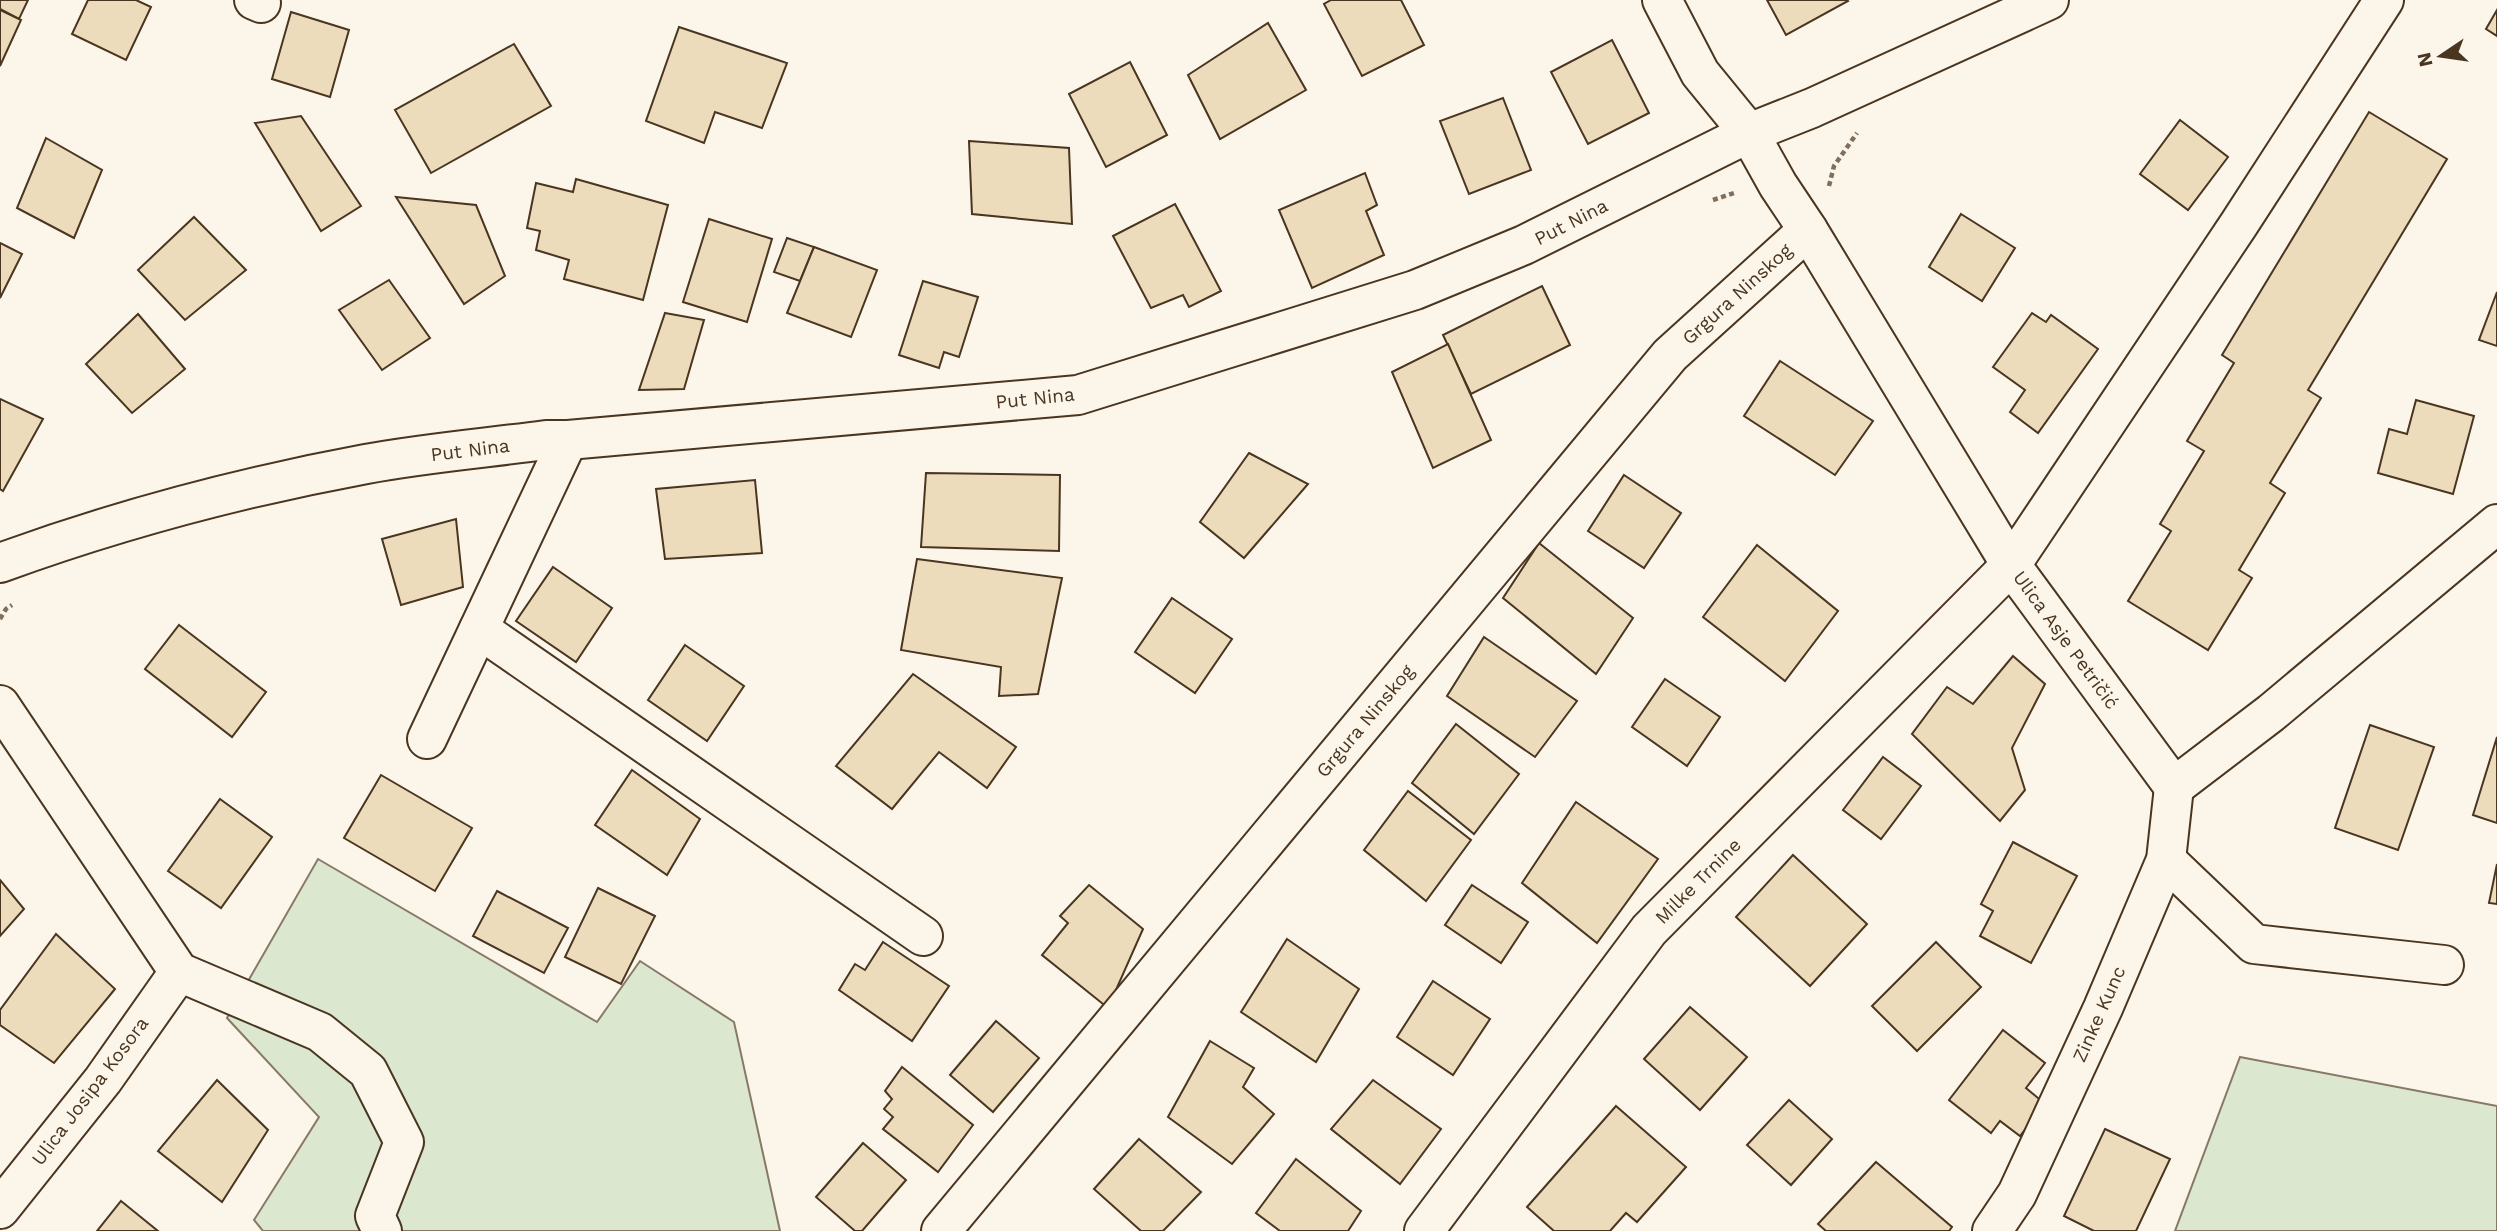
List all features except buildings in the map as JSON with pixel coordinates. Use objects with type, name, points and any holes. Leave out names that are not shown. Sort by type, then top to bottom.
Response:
[{"type":"street","name":"Ulica Asje Petričić","points":[[1662,0],[1700,73],[1749,132],[1778,185],[2011,565],[2174,787]]},
{"type":"street","name":"Put Nina","points":[[0,563],[69,538],[265,485],[368,464],[546,440],[1078,395],[1415,290],[1524,245],[1749,132],[1831,99],[2049,0]]},
{"type":"street","name":"Milke Trnine","points":[[1424,1231],[1649,930],[2011,565],[2239,224],[2384,0]]},
{"type":"street","name":"Grgura Ninskog","points":[[942,1231],[1670,355],[1808,230]]},
{"type":"street","points":[[427,739],[568,440]]},
{"type":"street","points":[[2174,787],[2271,713],[2497,524]]},
{"type":"street","points":[[479,629],[923,936]]},
{"type":"street","points":[[0,705],[179,972],[320,1032],[368,1071],[404,1142],[375,1216],[382,1231]]},
{"type":"street","name":"Zinke Kunc","points":[[1992,1231],[2017,1194],[2103,1008],[2166,860],[2174,787]]},
{"type":"street","points":[[2166,860],[2253,944],[2444,965]]},
{"type":"street","name":"Ulica Josipa Kosora","points":[[0,1209],[103,1080],[179,972]]},
{"type":"green space","points":[[318,859],[597,1022],[640,961],[734,1022],[780,1231],[263,1231],[254,1220],[319,1117],[227,1018]]},
{"type":"green space","points":[[2240,1057],[2497,1106],[2497,1231],[2175,1231]]}]
